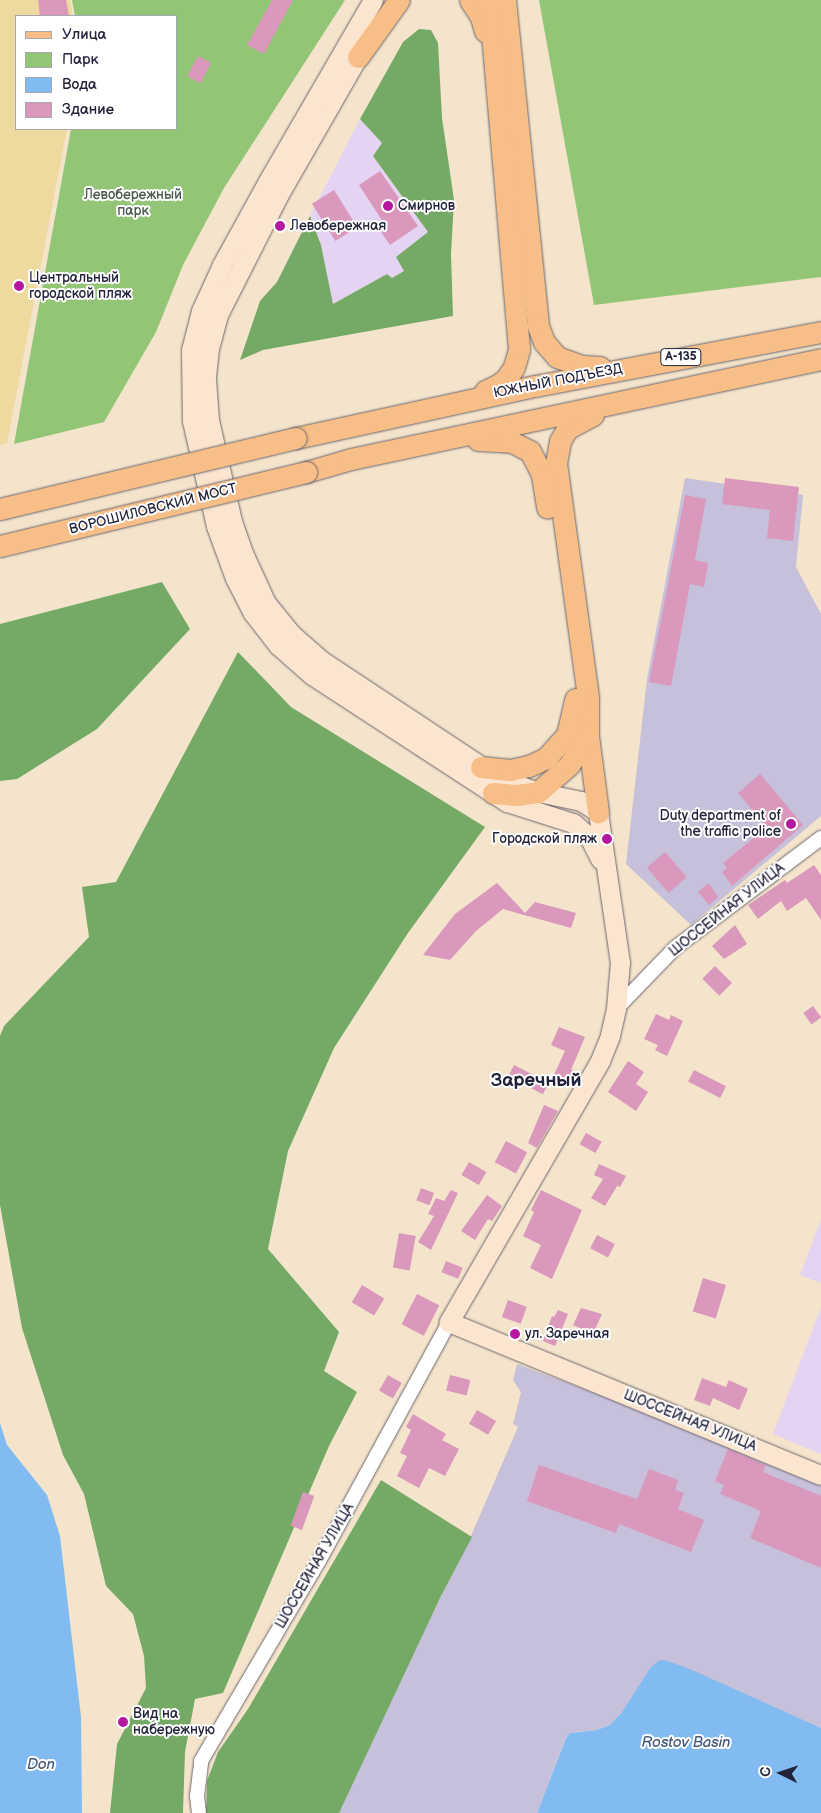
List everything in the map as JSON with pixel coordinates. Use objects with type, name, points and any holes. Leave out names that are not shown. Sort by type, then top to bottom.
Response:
[{"type":"main road","points":[[373,0],[258,199],[222,265],[201,311],[191,350],[192,421],[214,516],[235,578],[253,613],[278,645],[312,675],[506,802],[573,824],[589,837],[607,874]]},
{"type":"main road","points":[[388,0],[278,196],[218,315],[209,348],[206,379],[209,420],[221,480],[243,553],[266,603],[284,626],[322,661],[502,780],[538,792],[581,801],[598,812]]},
{"type":"main road","points":[[358,56],[399,0]]},
{"type":"main road","points":[[470,0],[481,17],[494,60]]},
{"type":"main road","points":[[440,405],[498,385],[514,367],[519,348],[489,0]]},
{"type":"main road","points":[[505,0],[538,326],[544,342],[557,357],[582,366],[617,369]]},
{"type":"main road","name":"ЮЖНЫЙ ПОДЪЕЗД","points":[[0,509],[440,405],[617,369],[821,332]]},
{"type":"main road","name":"А-135","points":[[445,439],[821,359]]},
{"type":"main road","points":[[598,812],[588,736],[588,698],[556,463],[557,450],[567,429],[622,402]]},
{"type":"main road","points":[[445,439],[512,442],[530,451],[536,461],[542,475],[575,700],[588,736]]},
{"type":"main road","name":"ВОРОШИЛОВСКИЙ МОСТ","points":[[0,546],[306,472],[351,459],[445,439]]},
{"type":"main road","points":[[481,767],[510,770],[529,766],[546,758],[567,735],[575,700]]},
{"type":"main road","points":[[493,793],[517,795],[538,792],[569,765],[588,736]]},
{"type":"main road","name":"ШОССЕЙНАЯ УЛИЦА","points":[[598,812],[620,962],[616,1009],[610,1036],[600,1061],[449,1322],[821,1474]]},
{"type":"street","name":"ШОССЕЙНАЯ УЛИЦА","points":[[616,1009],[675,948],[821,838]]},
{"type":"street","name":"ШОССЕЙНАЯ УЛИЦА","points":[[199,1813],[197,1796],[201,1761],[320,1559],[449,1322]]},
{"type":"shaded area","points":[[360,119],[382,143],[373,156],[428,232],[396,257],[404,271],[392,278],[387,274],[333,304],[321,245],[310,216]]},
{"type":"shaded area","points":[[685,478],[803,495],[796,567],[821,614],[821,816],[691,925],[626,864],[647,679]]},
{"type":"shaded area","points":[[821,1219],[821,1283],[800,1275]]},
{"type":"shaded area","points":[[821,1307],[821,1454],[773,1434]]},
{"type":"shaded area","points":[[517,1364],[640,1410],[821,1485],[821,1728],[668,1661],[610,1725],[597,1730],[575,1732],[566,1737],[537,1813],[333,1813],[471,1536],[518,1427],[513,1424],[521,1392],[513,1380]]},
{"type":"green space","name":"Левобережный парк","points":[[72,0],[345,0],[224,188],[183,265],[156,332],[104,422],[14,444],[71,130],[178,130],[178,15],[75,15]]},
{"type":"green space","points":[[539,0],[821,0],[821,277],[594,305]]},
{"type":"green space","points":[[419,29],[431,30],[438,43],[442,118],[454,200],[451,254],[453,316],[263,350],[240,360],[260,301],[277,282],[310,216],[321,245],[333,304],[387,274],[392,278],[404,271],[396,257],[428,232],[373,156],[382,143],[360,119],[403,42]]},
{"type":"green space","points":[[162,582],[190,629],[97,729],[17,779],[0,781],[0,624]]},
{"type":"green space","points":[[238,652],[291,707],[485,827],[408,933],[334,1048],[288,1151],[268,1249],[339,1332],[324,1371],[357,1392],[329,1446],[223,1693],[195,1699],[185,1752],[183,1813],[110,1813],[117,1744],[146,1688],[144,1656],[133,1614],[106,1586],[84,1494],[63,1455],[22,1328],[0,1205],[0,1036],[4,1026],[89,937],[82,887],[116,882]]},
{"type":"green space","points":[[381,1480],[472,1537],[440,1598],[339,1813],[206,1813],[207,1781],[218,1752],[248,1709]]},
{"type":"sand","name":"Центральный городской пляж","points":[[0,0],[70,0],[73,15],[15,15],[15,130],[67,130],[7,443],[0,445]]},
{"type":"water","name":"Don","points":[[0,1423],[7,1445],[47,1495],[60,1536],[81,1717],[82,1813],[0,1813]]},
{"type":"water","name":"Rostov Basin","points":[[660,1660],[692,1670],[821,1728],[821,1813],[537,1813],[566,1738],[570,1733],[597,1730],[610,1725],[622,1712],[651,1667]]},
{"type":"building","points":[[38,0],[66,0],[69,15],[40,15]]},
{"type":"building","points":[[272,0],[293,0],[264,54],[247,45]]},
{"type":"building","points":[[198,56],[211,63],[200,83],[187,76]]},
{"type":"building","name":"Смирнов","points":[[380,171],[418,226],[390,245],[381,232],[387,228],[359,185]]},
{"type":"building","points":[[334,190],[357,227],[335,241],[312,204]]},
{"type":"building","points":[[725,478],[799,487],[793,541],[767,538],[770,510],[722,504]]},
{"type":"building","points":[[685,495],[706,499],[695,560],[708,563],[704,587],[690,584],[671,686],[649,682]]},
{"type":"building","points":[[760,774],[803,825],[732,886],[722,872],[727,868],[723,863],[767,827],[738,793]]},
{"type":"building","points":[[665,852],[687,877],[669,893],[647,868]]},
{"type":"building","points":[[814,865],[821,875],[821,920],[806,898],[787,911],[781,901],[758,919],[748,905],[785,880],[787,883]]},
{"type":"building","points":[[497,883],[525,913],[535,902],[576,913],[571,928],[503,909],[476,931],[450,960],[423,955],[455,914]]},
{"type":"building","points":[[709,883],[718,897],[709,905],[698,892]]},
{"type":"building","points":[[735,925],[747,944],[724,959],[712,946]]},
{"type":"building","points":[[715,966],[732,983],[719,996],[702,979]]},
{"type":"building","points":[[813,1006],[821,1017],[812,1024],[803,1013]]},
{"type":"building","points":[[656,1014],[669,1020],[671,1015],[683,1021],[667,1056],[655,1050],[658,1045],[644,1039]]},
{"type":"building","points":[[559,1027],[585,1037],[571,1070],[580,1073],[573,1086],[553,1077],[565,1051],[551,1045]]},
{"type":"building","points":[[628,1061],[644,1072],[636,1084],[648,1092],[636,1111],[608,1092]]},
{"type":"building","points":[[514,1065],[549,1083],[543,1094],[508,1077]]},
{"type":"building","points":[[694,1070],[726,1086],[720,1098],[688,1082]]},
{"type":"building","points":[[544,1105],[558,1111],[537,1148],[528,1143]]},
{"type":"building","points":[[586,1133],[602,1142],[595,1153],[580,1144]]},
{"type":"building","points":[[506,1141],[527,1152],[516,1173],[495,1162]]},
{"type":"building","points":[[469,1162],[486,1172],[479,1185],[462,1175]]},
{"type":"building","points":[[599,1164],[626,1176],[620,1187],[617,1186],[605,1206],[591,1198],[603,1179],[594,1175]]},
{"type":"building","points":[[421,1188],[434,1193],[429,1205],[416,1200]]},
{"type":"building","points":[[451,1190],[458,1193],[431,1250],[418,1242],[434,1216],[428,1214],[436,1198],[444,1201]]},
{"type":"building","points":[[541,1190],[582,1210],[552,1279],[530,1268],[541,1245],[523,1236],[534,1212],[531,1210]]},
{"type":"building","points":[[487,1195],[502,1206],[492,1221],[488,1219],[475,1240],[461,1231]]},
{"type":"building","points":[[399,1233],[416,1236],[410,1270],[393,1267]]},
{"type":"building","points":[[597,1235],[615,1244],[608,1257],[590,1248]]},
{"type":"building","points":[[446,1261],[463,1268],[458,1279],[442,1272]]},
{"type":"building","points":[[703,1278],[726,1285],[716,1318],[693,1311]]},
{"type":"building","points":[[362,1285],[384,1298],[374,1316],[352,1302]]},
{"type":"building","points":[[417,1294],[439,1305],[424,1336],[402,1324]]},
{"type":"building","points":[[508,1300],[527,1307],[521,1324],[502,1317]]},
{"type":"building","points":[[581,1308],[602,1314],[593,1334],[573,1325]]},
{"type":"building","points":[[558,1310],[568,1314],[555,1346],[543,1341],[552,1316],[554,1317]]},
{"type":"building","points":[[388,1375],[402,1383],[393,1399],[379,1391]]},
{"type":"building","points":[[450,1375],[470,1380],[467,1396],[446,1391]]},
{"type":"building","points":[[702,1378],[726,1387],[729,1380],[748,1389],[739,1410],[713,1398],[710,1406],[694,1400]]},
{"type":"building","points":[[477,1410],[496,1421],[488,1435],[469,1424]]},
{"type":"building","points":[[413,1414],[446,1434],[442,1440],[459,1449],[445,1476],[429,1468],[419,1488],[397,1476],[407,1456],[400,1453],[411,1430],[406,1427]]},
{"type":"building","points":[[728,1449],[766,1465],[763,1472],[821,1496],[821,1568],[750,1538],[761,1511],[720,1494],[724,1485],[715,1481]]},
{"type":"building","points":[[539,1465],[637,1499],[649,1469],[678,1480],[675,1490],[684,1493],[678,1509],[704,1520],[691,1552],[619,1524],[616,1533],[527,1501]]},
{"type":"building","points":[[303,1492],[314,1496],[302,1530],[291,1526]]},
{"type":"place","name":"Смирнов","points":[[388,206]]},
{"type":"place","name":"Левобережная","points":[[280,226]]},
{"type":"place","name":"Центральный городской пляж","points":[[19,286]]},
{"type":"place","name":"Duty department of the traffic police","points":[[791,824]]},
{"type":"place","name":"Городской пляж","points":[[607,839]]},
{"type":"place","name":"ул. Заречная","points":[[515,1334]]},
{"type":"place","name":"Вид на набережную","points":[[123,1722]]},
{"type":"district","name":"Заречный","points":[[536,1081]]}]
